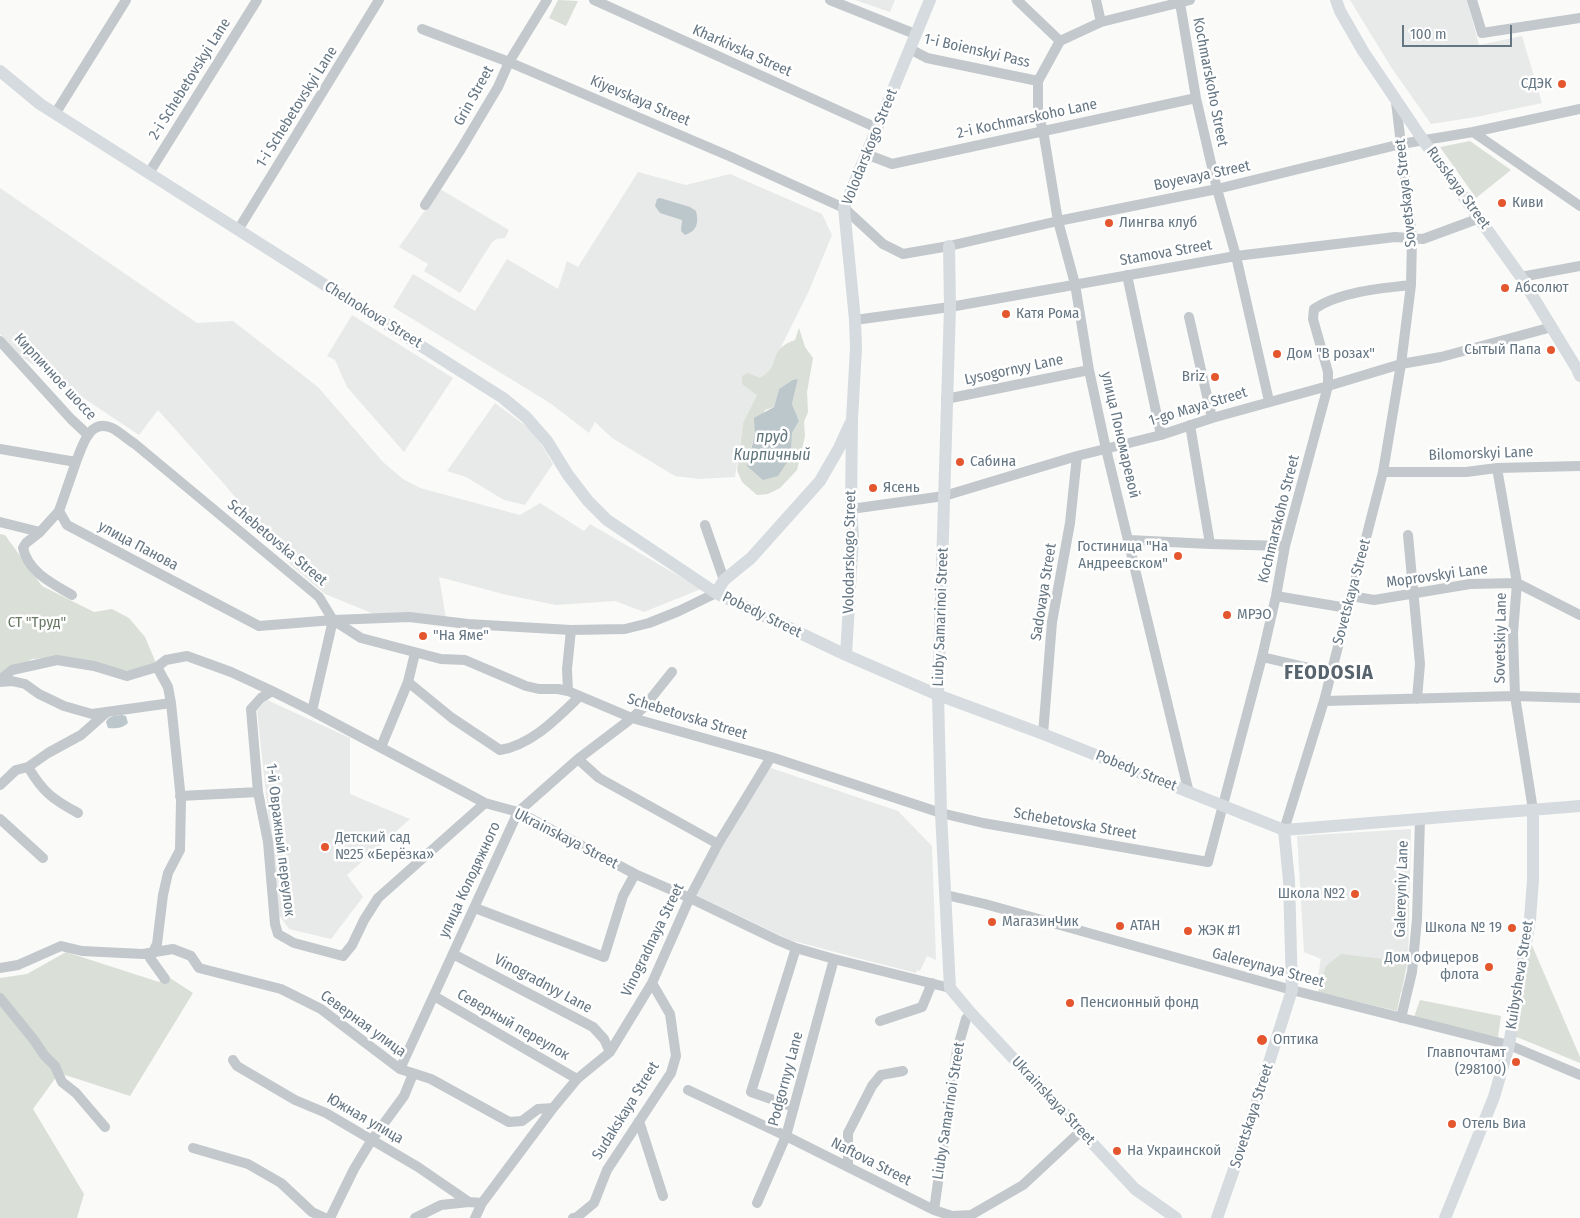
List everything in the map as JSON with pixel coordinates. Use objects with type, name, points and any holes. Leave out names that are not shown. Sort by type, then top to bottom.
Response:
[{"type":"main road","name":"Volodarskogo Street","points":[[846,655],[853,537],[851,509],[852,419],[856,348],[844,208],[930,0]]},
{"type":"main road","name":"Russkaya Street","points":[[1336,0],[1340,11],[1363,51],[1423,140],[1521,277],[1579,372]]},
{"type":"main road","name":"Chelnokova Street","points":[[0,71],[55,114],[503,398],[526,417],[546,441],[588,501],[607,520],[716,593]]},
{"type":"main road","name":"Liuby Samarinoi Street","points":[[949,246],[950,307],[938,695],[941,813],[950,988]]},
{"type":"main road","name":"Volodarskogo Street","points":[[716,593],[724,580],[751,558],[820,481],[839,448],[852,419]]},
{"type":"main road","name":"Pobedy Street","points":[[716,593],[846,655],[938,695],[1043,734],[1284,830],[1580,806]]},
{"type":"main road","name":"Kuibysheva Street","points":[[1445,1218],[1494,1097],[1509,1045],[1530,919],[1533,880],[1530,810]]},
{"type":"main road","name":"Sovetskaya Street","points":[[1217,1218],[1247,1132],[1292,990],[1289,890],[1284,830]]},
{"type":"main road","name":"Ukrainskaya Street","points":[[950,988],[971,1014],[1135,1189],[1176,1218]]},
{"type":"street","points":[[55,114],[126,0]]},
{"type":"street","name":"2-i Schebetovskyi Lane","points":[[149,173],[257,0]]},
{"type":"street","name":"1-i Schebetovskyi Lane","points":[[238,230],[380,0]]},
{"type":"street","name":"Grin Street","points":[[425,205],[498,87],[508,62],[547,0]]},
{"type":"street","name":"Kharkivska Street","points":[[594,0],[877,128]]},
{"type":"street","points":[[830,0],[916,34]]},
{"type":"street","points":[[1018,0],[1060,40]]},
{"type":"street","points":[[1096,0],[1101,22]]},
{"type":"street","points":[[1472,0],[1482,33],[1580,18]]},
{"type":"street","points":[[1038,81],[1060,40],[1101,22],[1185,1]]},
{"type":"street","name":"Kochmarskoho Street","points":[[1185,1],[1196,98],[1217,189],[1236,256],[1269,401]]},
{"type":"street","name":"Kiyevskaya Street","points":[[422,29],[508,62],[729,156],[844,208]]},
{"type":"street","name":"1-i Boienskyi Pass","points":[[910,49],[927,58],[1038,81]]},
{"type":"street","name":"улица Пономаревой","points":[[1038,81],[1038,115],[1043,130],[1058,221],[1075,284],[1089,370],[1106,449],[1189,793]]},
{"type":"street","name":"2-i Kochmarskoho Lane","points":[[866,154],[892,164],[1196,98]]},
{"type":"street","name":"Sovetskaya Street","points":[[1284,830],[1324,701],[1383,472],[1401,364],[1411,285],[1412,238],[1396,101]]},
{"type":"street","name":"Boyevaya Street","points":[[844,208],[884,244],[903,254],[949,246],[1058,221],[1402,149],[1423,140],[1473,132],[1580,109]]},
{"type":"street","points":[[1473,132],[1580,206]]},
{"type":"street","name":"Stamova Street","points":[[855,320],[950,307],[1236,256],[1395,238],[1423,239],[1480,218]]},
{"type":"street","points":[[1521,277],[1580,266]]},
{"type":"street","points":[[1127,276],[1160,435]]},
{"type":"street","name":"Kochmarskoho Street","points":[[1208,862],[1262,657],[1285,546],[1328,386],[1328,372],[1314,319],[1314,309],[1324,302],[1376,288],[1411,285]]},
{"type":"street","points":[[1190,317],[1212,418]]},
{"type":"street","name":"1-go Maya Street","points":[[851,509],[944,496],[1401,364],[1441,357],[1552,327]]},
{"type":"street","name":"Кирпичное шоссе","points":[[0,341],[71,419],[88,434]]},
{"type":"street","name":"Lysogornyy Lane","points":[[946,399],[1089,370]]},
{"type":"street","points":[[1190,425],[1210,544]]},
{"type":"street","name":"Schebetovska Street","points":[[88,434],[96,428],[111,428],[135,444],[319,597],[333,620],[361,638],[441,659],[465,660],[526,686],[568,691],[632,718],[771,757],[941,813],[983,823],[1208,862]]},
{"type":"street","points":[[72,595],[44,580],[25,556],[23,548],[26,542],[40,532],[59,511],[88,434]]},
{"type":"street","points":[[0,449],[76,462]]},
{"type":"street","name":"Sadovaya Street","points":[[1043,734],[1052,622],[1070,523],[1078,456]]},
{"type":"street","name":"Bilomorskyi Lane","points":[[1383,472],[1466,472],[1496,468],[1580,466]]},
{"type":"street","name":"Sovetskiy Lane","points":[[1496,468],[1517,583],[1513,633],[1515,696],[1530,810]]},
{"type":"street","name":"улица Панова","points":[[59,511],[67,525],[259,626],[333,620],[409,617],[468,624],[570,630],[625,629],[649,623],[716,593]]},
{"type":"street","points":[[0,522],[40,532]]},
{"type":"street","points":[[705,525],[724,580]]},
{"type":"street","points":[[1408,535],[1420,664],[1417,699]]},
{"type":"street","points":[[1129,540],[1285,546]]},
{"type":"street","name":"Moprovskyi Lane","points":[[1351,596],[1374,600],[1470,584],[1517,583],[1580,615]]},
{"type":"street","points":[[1276,596],[1347,608]]},
{"type":"street","points":[[312,711],[333,620]]},
{"type":"street","points":[[568,691],[567,669],[570,630]]},
{"type":"street","points":[[381,747],[408,682],[416,653]]},
{"type":"street","name":"Ukrainskaya Street","points":[[0,681],[12,670],[57,660],[94,666],[127,676],[157,668],[166,660],[187,656],[231,672],[272,691],[485,803],[518,812],[635,874],[796,948],[950,988]]},
{"type":"street","points":[[1262,657],[1331,673]]},
{"type":"street","points":[[157,668],[168,687],[171,703],[180,796],[180,850],[168,873],[163,895],[157,944],[150,958],[165,979]]},
{"type":"street","name":"улица Колодяжного","points":[[400,1069],[518,812],[578,759],[632,718],[644,707],[672,672]]},
{"type":"street","points":[[0,681],[25,684],[39,694],[64,706],[92,714],[171,703]]},
{"type":"street","points":[[408,682],[452,718],[500,750],[513,748],[550,725],[580,696]]},
{"type":"street","name":"1-й Овражный переулок","points":[[272,691],[261,698],[251,709],[258,792],[268,842],[275,924],[278,934],[294,944],[343,956],[352,945],[364,920],[378,898],[485,803]]},
{"type":"street","points":[[1324,701],[1515,696],[1580,698]]},
{"type":"street","points":[[0,785],[16,770],[28,766],[81,735],[106,712]]},
{"type":"street","name":"Vinogradnaya Street","points":[[475,1218],[482,1202],[552,1108],[577,1080],[610,1052],[652,984],[690,898],[718,844],[771,757]]},
{"type":"street","points":[[578,759],[599,778],[718,844]]},
{"type":"street","points":[[28,766],[38,785],[55,801],[78,813]]},
{"type":"street","points":[[180,796],[258,792]]},
{"type":"street","points":[[0,818],[43,858]]},
{"type":"street","name":"Galereyniy Lane","points":[[1401,1018],[1412,972],[1417,920],[1420,819]]},
{"type":"street","points":[[475,908],[604,957],[623,896],[635,874]]},
{"type":"street","name":"Galereynaya Street","points":[[946,895],[985,904],[1292,990],[1509,1045],[1580,1075]]},
{"type":"street","name":"Северная улица","points":[[0,968],[18,965],[61,946],[82,951],[143,954],[173,949],[191,956],[199,968],[281,989],[321,1009],[400,1069],[431,1079],[509,1122],[522,1120],[538,1109],[552,1108]]},
{"type":"street","points":[[794,1107],[751,1092],[796,948]]},
{"type":"street","name":"Vinogradnyy Lane","points":[[453,954],[593,1027],[604,1039],[610,1052]]},
{"type":"street","name":"Podgornyy Lane","points":[[757,1203],[786,1136],[834,959]]},
{"type":"street","points":[[880,1021],[922,1007],[932,983]]},
{"type":"street","name":"Sudakskaya Street","points":[[573,1218],[577,1217],[594,1203],[607,1170],[671,1073],[676,1056],[670,1014],[652,984]]},
{"type":"street","name":"Северный переулок","points":[[434,996],[577,1080]]},
{"type":"street","points":[[0,998],[44,1055],[55,1066],[62,1082],[76,1093],[105,1127]]},
{"type":"street","name":"Liuby Samarinoi Street","points":[[934,1210],[957,1050],[966,1019],[971,1014]]},
{"type":"street","name":"Южная улица","points":[[233,1060],[237,1066],[295,1100],[326,1113],[371,1141],[418,1166],[469,1202]]},
{"type":"street","points":[[848,1167],[848,1133],[872,1086],[881,1075],[903,1071]]},
{"type":"street","points":[[330,1218],[354,1169],[371,1141],[404,1096],[414,1074]]},
{"type":"street","name":"Naftova Street","points":[[688,1090],[786,1136],[934,1210],[952,1216],[971,1215],[1023,1185],[1081,1130]]},
{"type":"street","points":[[639,1122],[663,1196]]},
{"type":"street","points":[[193,1148],[248,1164],[281,1184],[312,1212],[325,1218]]},
{"type":"street","points":[[415,1218],[441,1204],[482,1202]]},
{"type":"shaded area","points":[[855,0],[895,0],[890,12]]},
{"type":"shaded area","points":[[1350,0],[1467,0],[1479,45],[1522,36],[1542,103],[1431,124],[1391,67]]},
{"type":"shaded area","points":[[638,172],[686,185],[730,174],[822,214],[832,235],[808,293],[743,423],[735,477],[699,479],[675,476],[612,438],[595,422],[589,433],[550,403],[393,307],[413,274],[475,311],[507,259],[558,289],[567,261],[578,267]]},
{"type":"shaded area","points":[[0,188],[197,323],[233,321],[318,387],[383,462],[403,479],[420,488],[520,515],[540,503],[584,531],[590,524],[701,589],[644,612],[615,601],[556,605],[507,595],[439,577],[446,618],[374,614],[325,594],[291,565],[225,485],[158,410],[139,435],[19,355],[0,334]]},
{"type":"shaded area","points":[[440,189],[509,230],[505,238],[492,242],[460,293],[424,271],[428,264],[399,247]]},
{"type":"shaded area","points":[[352,315],[453,378],[404,452],[347,387],[335,360],[327,356]]},
{"type":"shaded area","points":[[495,403],[534,432],[553,464],[525,505],[504,500],[466,477],[447,471]]},
{"type":"shaded area","name":"Детский сад №25 «Берёзка»","points":[[267,700],[350,738],[350,794],[410,819],[347,875],[363,897],[331,939],[289,929],[279,915],[257,710]]},
{"type":"shaded area","points":[[768,767],[898,811],[932,846],[936,960],[927,956],[920,971],[917,970],[916,973],[790,940],[694,894]]},
{"type":"shaded area","name":"Школа №2","points":[[1411,829],[1408,960],[1402,992],[1318,976],[1321,959],[1304,952],[1297,836]]},
{"type":"green space","points":[[558,0],[578,1],[566,26],[549,18]]},
{"type":"green space","points":[[1470,141],[1511,170],[1476,198],[1440,147]]},
{"type":"green space","points":[[799,328],[805,347],[813,358],[807,392],[808,412],[804,422],[805,436],[797,470],[780,488],[768,494],[757,495],[742,482],[737,470],[743,423],[757,395],[742,384],[742,376],[748,373],[760,378],[766,374],[781,348],[795,340]],"holes":[[[798,379],[792,404],[799,421],[792,433],[791,456],[750,452],[765,410],[774,407],[779,389]]]},
{"type":"green space","name":"СТ \"Труд\"","points":[[0,534],[5,535],[42,586],[94,612],[112,609],[129,618],[145,637],[156,663],[129,671],[63,657],[32,659],[0,678]]},
{"type":"green space","points":[[1531,943],[1580,1057],[1580,1063],[1512,1035]]},
{"type":"green space","points":[[66,952],[159,982],[167,976],[193,993],[130,1096],[59,1073],[33,1109],[84,1194],[77,1218],[0,1218],[0,978],[27,974]]},
{"type":"green space","points":[[1341,954],[1407,962],[1397,1011],[1318,992],[1326,966]]},
{"type":"green space","points":[[1420,1000],[1501,1016],[1498,1037],[1414,1017]]},
{"type":"water","points":[[660,198],[690,207],[696,211],[697,223],[695,229],[685,235],[681,231],[682,220],[660,213],[655,206],[657,199]]},
{"type":"water","name":"пруд Кирпичный","points":[[798,379],[792,404],[799,421],[792,433],[791,456],[778,476],[763,480],[747,466],[755,434],[754,418],[774,407],[779,389]]},
{"type":"water","points":[[126,716],[128,723],[119,728],[108,728],[106,722],[109,718]]},
{"type":"place","name":"СДЭК","points":[[1562,84]]},
{"type":"place","name":"Киви","points":[[1502,203]]},
{"type":"place","name":"Лингва клуб","points":[[1109,223]]},
{"type":"place","name":"Абсолют","points":[[1505,288]]},
{"type":"place","name":"Катя Рома","points":[[1006,314]]},
{"type":"place","name":"Сытый Папа","points":[[1551,350]]},
{"type":"place","name":"Дом \"В розах\"","points":[[1277,354]]},
{"type":"place","name":"Briz","points":[[1215,377]]},
{"type":"place","name":"Сабина","points":[[960,462]]},
{"type":"place","name":"Ясень","points":[[873,488]]},
{"type":"place","name":"Гостиница \"На Андреевском\"","points":[[1178,556]]},
{"type":"place","name":"МРЭО","points":[[1227,615]]},
{"type":"place","name":"\"На Яме\"","points":[[423,636]]},
{"type":"place","name":"Детский сад №25 «Берёзка»","points":[[325,847]]},
{"type":"place","name":"Школа №2","points":[[1355,894]]},
{"type":"place","name":"МагазинЧик","points":[[992,922]]},
{"type":"place","name":"АТАН","points":[[1120,926]]},
{"type":"place","name":"Школа № 19","points":[[1512,928]]},
{"type":"place","name":"ЖЭК #1","points":[[1188,931]]},
{"type":"place","name":"Дом офицеров флота","points":[[1489,967]]},
{"type":"place","name":"Пенсионный фонд","points":[[1070,1003]]},
{"type":"place","name":"Оптика","points":[[1262,1040]]},
{"type":"place","name":"Главпочтамт (298100)","points":[[1516,1062]]},
{"type":"place","name":"Отель Виа","points":[[1452,1124]]},
{"type":"place","name":"На Украинской","points":[[1117,1151]]},
{"type":"district","name":"FEODOSIA","points":[[1329,673]]}]
